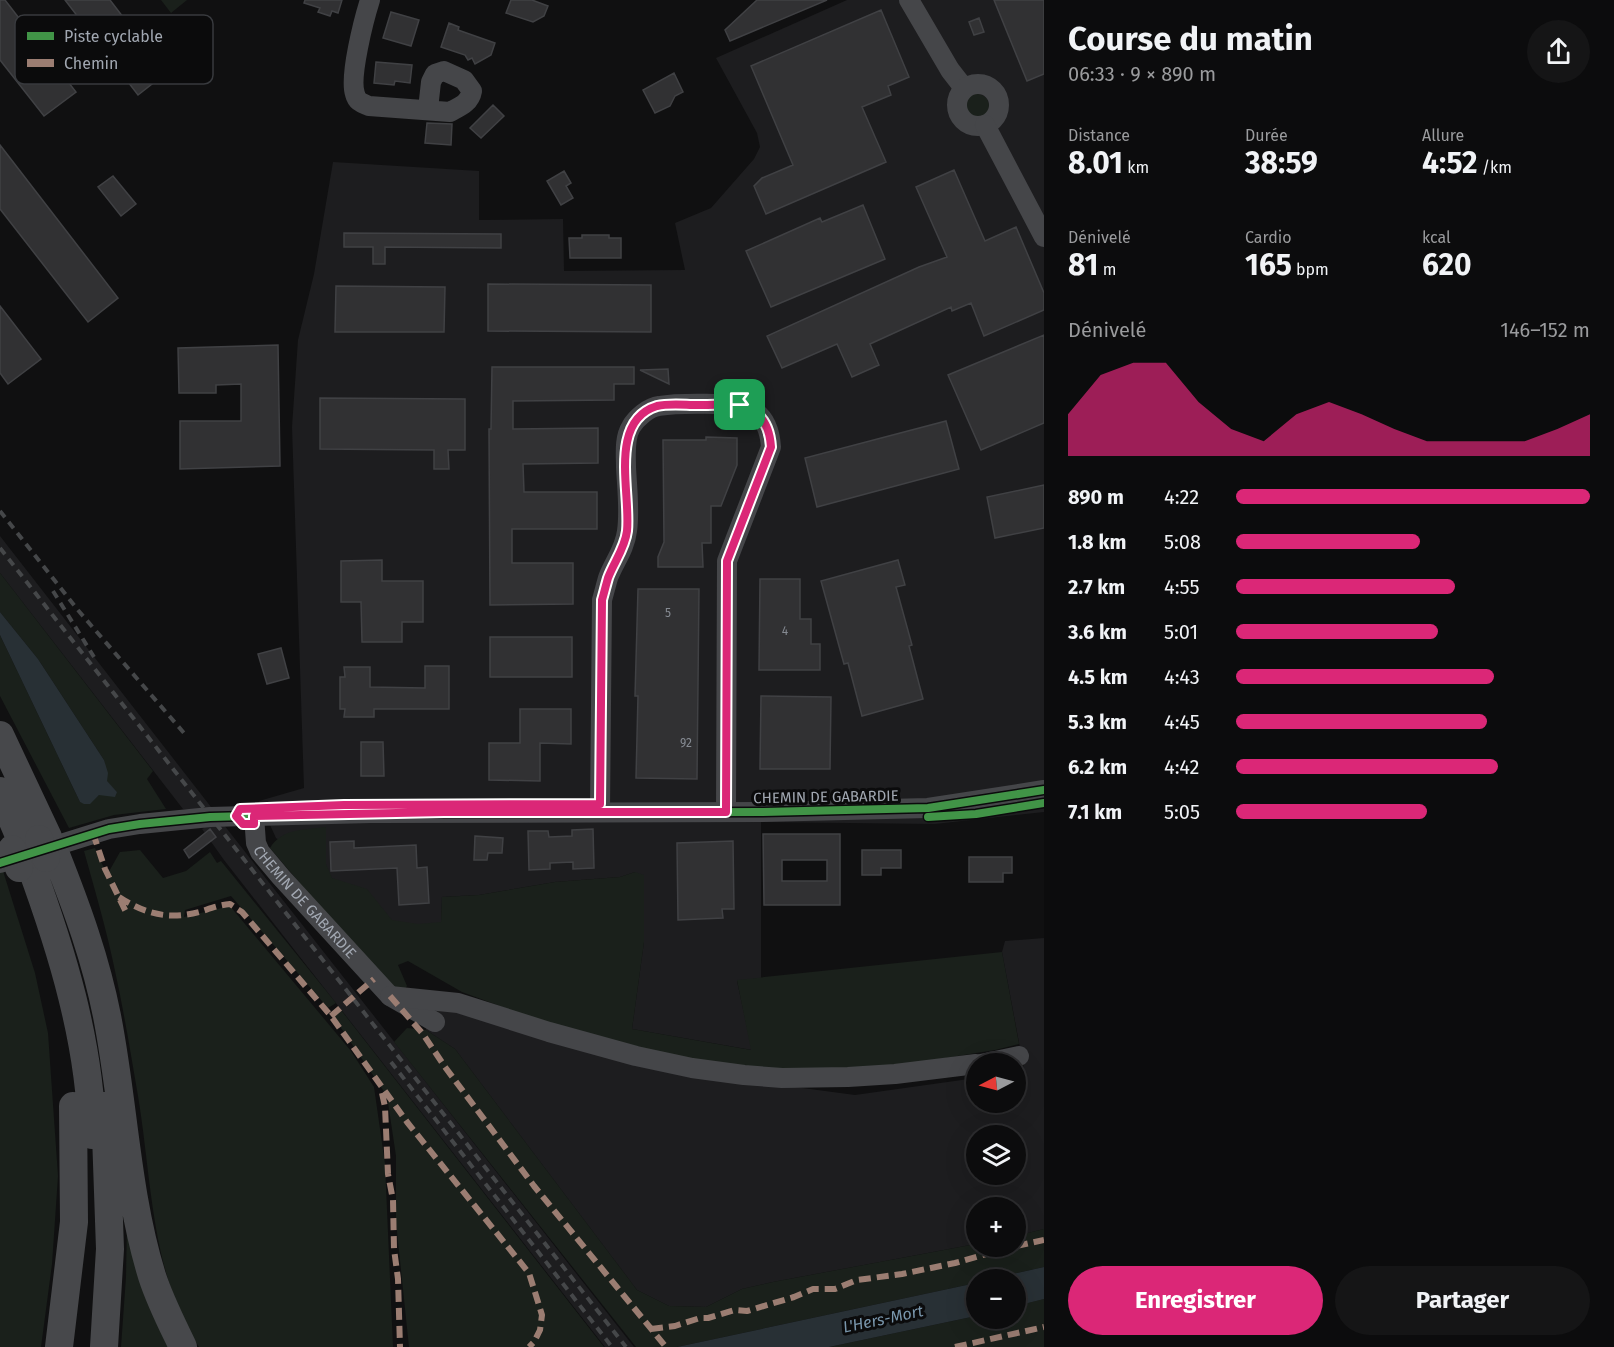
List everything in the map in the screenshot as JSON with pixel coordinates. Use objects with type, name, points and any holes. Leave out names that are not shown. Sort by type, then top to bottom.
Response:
[{"type":"highway","points":[[0,735],[30,853],[70,1067],[74,1124],[74,1222],[59,1347]]},
{"type":"highway","points":[[0,757],[70,986],[78,1024],[92,1127],[94,1196],[85,1347]]},
{"type":"highway","points":[[0,791],[30,853],[91,952],[106,1013],[135,1202],[145,1249],[164,1308],[183,1347]]},
{"type":"highway","points":[[0,821],[30,853],[66,911],[87,984],[105,1101],[109,1165],[110,1249],[104,1347]]},
{"type":"street","points":[[370,0],[363,21],[353,85],[355,96],[359,102],[369,106],[428,110]]},
{"type":"street","points":[[909,0],[950,70],[964,88]]},
{"type":"street","points":[[969,85],[988,86],[996,94],[998,112],[985,125],[968,124],[959,115],[957,101],[964,88],[969,85]]},
{"type":"street","points":[[985,125],[1044,237]]},
{"type":"street","points":[[600,811],[602,600],[608,578],[622,549],[627,531],[626,443],[630,428],[639,417],[658,406],[740,405],[752,410],[762,418],[770,434],[771,447],[727,561],[726,812]]},
{"type":"street","name":"CHEMIN DE GABARDIE","points":[[30,853],[93,833],[125,826],[210,817],[928,808],[1044,790]]},
{"type":"street","name":"CHEMIN DE GABARDIE","points":[[254,816],[256,843],[260,852],[390,996],[435,1022]]},
{"type":"street","points":[[390,996],[458,1003],[549,1032],[636,1056],[692,1068],[744,1075],[782,1078],[848,1077],[966,1066]]},
{"type":"shaded area","points":[[161,0],[187,0],[171,13]]},
{"type":"shaded area","points":[[847,0],[1044,0],[1044,812],[935,824],[761,822],[761,978],[737,981],[752,1050],[632,1029],[644,942],[635,872],[620,877],[555,882],[479,895],[442,897],[440,956],[276,838],[259,801],[304,788],[292,427],[298,340],[314,274],[333,162],[479,171],[479,220],[563,219],[564,271],[685,270],[675,223],[711,208],[754,159],[760,147],[757,133],[716,58]]},
{"type":"shaded area","points":[[977,94],[986,97],[989,106],[986,115],[977,118],[968,115],[965,106],[968,97]]},
{"type":"shaded area","points":[[0,536],[211,807],[207,808],[224,825],[634,1347],[605,1347],[224,860],[202,829],[204,828],[189,809],[183,809],[0,573]]},
{"type":"shaded area","points":[[0,573],[153,771],[147,779],[166,809],[114,815],[69,828],[0,696],[0,635],[80,802],[89,804],[99,795],[117,792],[106,781],[104,760],[38,659],[0,612]]},
{"type":"shaded area","points":[[326,827],[326,864],[332,878],[367,889],[392,920],[418,924],[441,922],[442,897],[479,895],[555,882],[620,877],[635,872],[644,875],[644,942],[632,1029],[751,1050],[737,980],[1002,952],[1019,1044],[889,1067],[783,1070],[675,1059],[567,1031],[462,992],[408,961],[398,965],[407,986],[404,991],[390,986],[270,848],[275,841],[287,833]]},
{"type":"shaded area","points":[[95,848],[107,875],[120,852],[140,850],[163,878],[186,871],[210,852],[217,863],[221,861],[336,1003],[328,1008],[231,896],[185,910],[184,917],[230,906],[351,1051],[374,1087],[385,1164],[393,1347],[199,1347],[183,1319],[162,1258],[138,1096],[121,1002],[108,941],[84,851]]},
{"type":"shaded area","points":[[3,871],[35,973],[48,1033],[58,1176],[52,1264],[41,1347],[0,1347],[0,872]]},
{"type":"shaded area","points":[[1044,938],[1044,1229],[1026,1234],[1026,1197],[966,1197],[966,1246],[742,1289],[706,1307],[669,1306],[637,1290],[455,1049],[426,1030],[427,1018],[440,1003],[780,1085],[855,1095],[966,1079],[966,1113],[1026,1113],[1026,1053],[1021,1053],[1002,952],[1005,941]]},
{"type":"shaded area","points":[[341,1010],[604,1347],[409,1347],[396,1222],[396,1156],[387,1096],[333,1016]]},
{"type":"shaded area","points":[[407,1028],[426,1030],[455,1049],[637,1290],[669,1306],[706,1307],[742,1289],[966,1246],[966,1257],[1026,1257],[1026,1234],[1044,1229],[1044,1267],[1026,1271],[1026,1269],[966,1269],[966,1285],[677,1347],[636,1347],[394,1042]]},
{"type":"shaded area","points":[[127,1222],[171,1347],[121,1347]]},
{"type":"shaded area","points":[[1044,1299],[1044,1347],[829,1347],[966,1318],[966,1329],[1026,1329],[1026,1304]]},
{"type":"water","points":[[0,612],[38,659],[104,760],[108,773],[107,781],[117,792],[115,797],[99,795],[90,804],[80,802],[0,635]]},
{"type":"water","points":[[1044,1267],[1044,1299],[1026,1304],[1026,1271]]},
{"type":"water","name":"L'Hers-Mort","points":[[966,1285],[966,1318],[829,1347],[677,1347]]},
{"type":"building","points":[[0,0],[5,0],[17,15],[15,79],[0,60]]},
{"type":"building","points":[[65,0],[110,0],[122,15],[77,15]]},
{"type":"building","points":[[305,0],[342,0],[338,13],[332,11],[330,16],[318,12],[320,8],[304,3]]},
{"type":"building","points":[[511,0],[532,0],[548,6],[544,16],[533,22],[506,13]]},
{"type":"building","points":[[757,0],[827,0],[730,41],[725,30]]},
{"type":"building","points":[[994,0],[1044,0],[1044,74],[1027,81]]},
{"type":"building","points":[[881,10],[909,77],[888,86],[891,95],[862,107],[886,162],[766,214],[754,186],[762,178],[793,165],[751,66]]},
{"type":"building","points":[[391,12],[419,20],[411,46],[383,38]]},
{"type":"building","points":[[979,18],[984,32],[974,35],[969,22]]},
{"type":"building","points":[[449,23],[459,27],[458,30],[495,43],[491,55],[475,64],[472,58],[468,60],[465,55],[441,47]]},
{"type":"building","points":[[376,62],[412,65],[410,83],[395,81],[394,85],[374,83]]},
{"type":"building","points":[[674,73],[683,92],[675,96],[670,106],[655,113],[643,90]]},
{"type":"building","points":[[19,84],[70,84],[76,92],[44,116]]},
{"type":"building","points":[[130,84],[152,84],[138,95]]},
{"type":"building","points":[[493,105],[504,116],[481,138],[470,128]]},
{"type":"building","points":[[427,123],[452,124],[451,145],[425,143]]},
{"type":"building","points":[[0,145],[118,298],[88,322],[0,209]]},
{"type":"building","points":[[954,170],[985,241],[1016,227],[1044,293],[1044,310],[984,336],[971,303],[952,311],[951,307],[870,344],[879,365],[852,377],[837,344],[782,368],[767,336],[919,267],[947,257],[916,187]]},
{"type":"building","points":[[564,171],[571,183],[566,186],[573,198],[561,205],[547,181]]},
{"type":"building","points":[[113,176],[136,204],[121,216],[98,187]]},
{"type":"building","points":[[863,205],[885,259],[771,307],[746,251],[820,218],[822,222]]},
{"type":"building","points":[[344,233],[501,234],[501,248],[385,247],[385,264],[373,264],[373,247],[344,247]]},
{"type":"building","points":[[582,235],[609,235],[609,238],[621,238],[621,258],[570,258],[569,238],[582,238]]},
{"type":"building","points":[[488,284],[651,285],[651,332],[488,331]]},
{"type":"building","points":[[336,286],[445,287],[444,332],[335,332]]},
{"type":"building","points":[[0,306],[41,359],[8,384],[0,373]]},
{"type":"building","points":[[1044,335],[1044,423],[981,450],[948,375]]},
{"type":"building","points":[[278,345],[280,466],[180,469],[180,421],[241,421],[241,384],[216,385],[216,393],[179,393],[178,348]]},
{"type":"building","points":[[492,367],[634,367],[634,384],[614,384],[614,400],[513,401],[513,429],[598,428],[598,463],[523,464],[524,492],[597,492],[597,529],[512,529],[512,563],[573,563],[573,604],[490,605],[489,429],[491,429]]},
{"type":"building","points":[[668,369],[669,384],[640,370]]},
{"type":"building","points":[[320,398],[465,399],[465,450],[448,450],[449,469],[434,469],[434,450],[320,449]]},
{"type":"building","points":[[946,421],[959,469],[817,507],[805,458]]},
{"type":"building","points":[[706,437],[737,438],[737,465],[721,506],[711,506],[711,543],[702,543],[703,567],[658,567],[658,557],[664,542],[663,440],[706,440]]},
{"type":"building","points":[[1044,485],[1044,528],[995,538],[987,497]]},
{"type":"building","points":[[382,560],[382,581],[423,581],[423,622],[402,622],[402,642],[362,642],[361,602],[341,602],[341,561]]},
{"type":"building","points":[[898,560],[905,585],[896,587],[912,645],[909,646],[923,699],[862,716],[848,663],[844,664],[821,581]]},
{"type":"building","points":[[760,579],[800,579],[800,619],[811,619],[811,644],[820,644],[820,670],[759,670]]},
{"type":"building","points":[[638,589],[699,589],[697,779],[636,778],[638,696],[635,696]]},
{"type":"building","points":[[490,637],[572,637],[572,677],[490,677]]},
{"type":"building","points":[[281,648],[289,678],[267,684],[258,654]]},
{"type":"building","points":[[425,666],[449,666],[449,709],[374,709],[374,717],[344,717],[345,709],[340,709],[340,677],[345,677],[344,667],[370,667],[370,687],[425,688]]},
{"type":"building","points":[[761,696],[831,697],[830,769],[760,769]]},
{"type":"building","points":[[520,709],[571,709],[571,744],[540,743],[540,781],[489,780],[489,743],[520,743]]},
{"type":"building","points":[[361,742],[383,742],[384,776],[361,776]]},
{"type":"building","points":[[210,829],[216,837],[189,858],[184,850]]},
{"type":"building","points":[[593,829],[594,868],[573,869],[573,862],[550,863],[550,869],[529,870],[528,831],[548,831],[549,837],[572,836],[572,830]]},
{"type":"building","points":[[763,834],[840,834],[840,905],[764,905]],"holes":[[[782,860],[827,860],[827,881],[782,881]]]},
{"type":"building","points":[[475,836],[503,838],[502,853],[488,853],[487,860],[474,860]]},
{"type":"building","points":[[354,841],[354,848],[416,845],[417,868],[427,867],[429,903],[399,905],[397,868],[331,871],[330,842]]},
{"type":"building","points":[[733,841],[734,909],[722,909],[723,918],[678,920],[677,843]]},
{"type":"building","points":[[862,850],[901,850],[901,868],[881,868],[881,875],[862,875]]},
{"type":"building","points":[[969,857],[1012,857],[1012,873],[1003,873],[1003,882],[969,882]]},
{"type":"railway","points":[[0,511],[77,609],[184,733]]},
{"type":"railway","points":[[0,548],[626,1347]]},
{"type":"railway","points":[[53,591],[94,657]]},
{"type":"railway","points":[[391,1062],[612,1347]]},
{"type":"marked path","points":[[93,833],[105,869],[127,914]]},
{"type":"marked path","points":[[119,897],[138,908],[157,914],[188,914],[230,904],[242,912],[331,1016],[407,1122],[529,1273],[542,1315],[540,1330],[529,1347]]},
{"type":"marked path","points":[[331,1016],[374,979]]},
{"type":"marked path","points":[[390,996],[423,1034],[534,1186],[666,1347]]},
{"type":"marked path","points":[[382,1093],[385,1107],[388,1174],[393,1200],[400,1347]]},
{"type":"marked path","points":[[1026,1244],[1044,1240]]},
{"type":"marked path","points":[[651,1329],[675,1326],[735,1310],[747,1311],[813,1289],[835,1289],[857,1280],[902,1274],[976,1257]]},
{"type":"marked path","points":[[955,1347],[1044,1327]]},
{"type":"cycle path","points":[[0,863],[109,829],[210,817],[371,813],[763,812],[928,808],[1044,790]]},
{"type":"cycle path","points":[[928,817],[976,814],[1044,803]]},
{"type":"route","points":[[740,405],[752,410],[762,418],[770,434],[771,447],[727,561],[726,812],[371,813],[254,816],[254,824],[243,824],[236,816],[240,809],[344,805],[600,804],[602,600],[608,578],[622,549],[627,531],[626,443],[630,428],[639,417],[658,406],[740,405]]}]
